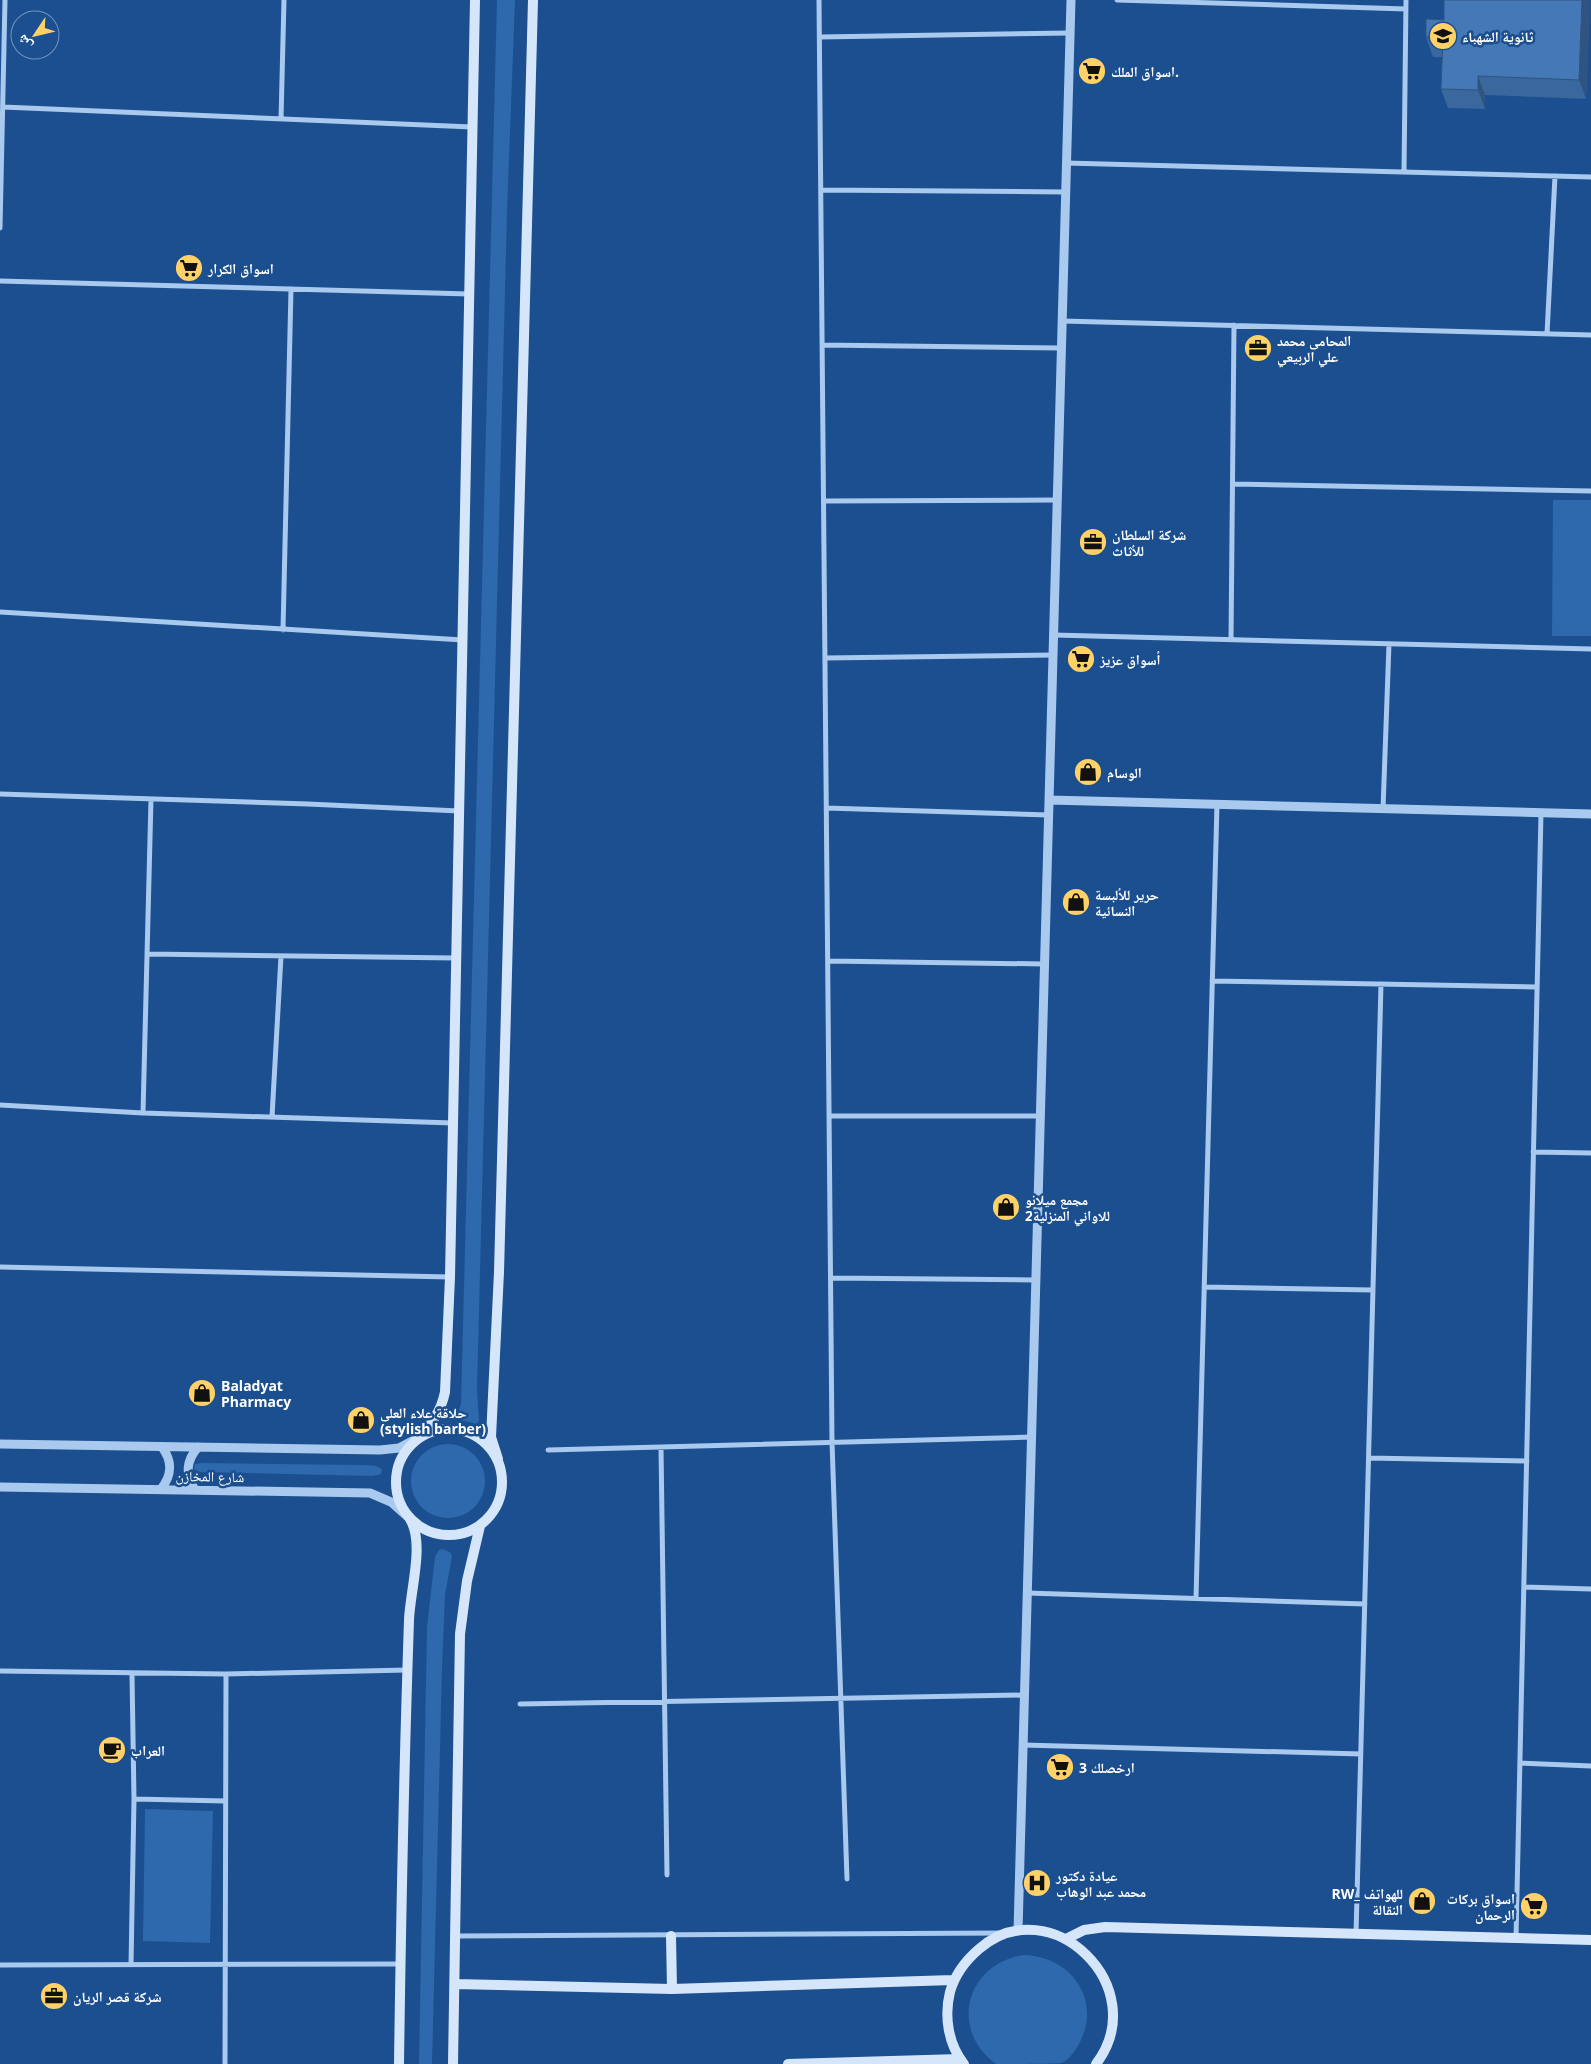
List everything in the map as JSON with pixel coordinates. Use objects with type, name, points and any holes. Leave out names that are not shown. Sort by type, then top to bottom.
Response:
[{"type":"main road","points":[[399,2064],[408,1670],[410,1617],[418,1542],[415,1529],[400,1503],[396,1486],[397,1468],[404,1452],[430,1426],[442,1405],[445,1392],[450,1277],[457,958],[475,0]]},
{"type":"main road","points":[[410,1519],[426,1530],[444,1535],[463,1534],[480,1526],[493,1513],[502,1496],[503,1477],[491,1437],[499,1272],[533,0]]},
{"type":"main road","points":[[416,1439],[433,1430],[452,1428],[470,1432],[487,1443],[498,1459]]},
{"type":"main road","points":[[453,2064],[460,1634],[467,1581],[480,1526]]},
{"type":"main road","points":[[1066,1939],[1084,1930],[1105,1927],[1591,1940]]},
{"type":"main road","points":[[788,2064],[962,2061],[949,2034],[947,2006],[954,1980],[967,1959],[986,1943],[1013,1932],[1034,1930],[1066,1939],[1093,1960],[1103,1974],[1109,1990],[1112,2024],[1108,2041],[1096,2064]]},
{"type":"main road","points":[[671,1936],[672,1989]]},
{"type":"main road","points":[[455,1984],[672,1989],[954,1980]]},
{"type":"street","points":[[0,228],[5,0]]},
{"type":"street","points":[[281,119],[284,0]]},
{"type":"street","points":[[820,0],[832,1442],[847,1879]]},
{"type":"street","points":[[456,1936],[671,1936],[1013,1932],[1023,1745],[1071,0]]},
{"type":"street","points":[[1117,0],[1243,2],[1406,9]]},
{"type":"street","points":[[1404,172],[1406,0]]},
{"type":"street","points":[[820,38],[1070,33]]},
{"type":"street","points":[[3,107],[473,128]]},
{"type":"street","points":[[1066,163],[1591,177]]},
{"type":"street","points":[[1547,334],[1555,176]]},
{"type":"street","points":[[821,190],[1066,192]]},
{"type":"street","points":[[0,281],[470,294]]},
{"type":"street","points":[[283,630],[290,289]]},
{"type":"street","points":[[1062,321],[1591,335]]},
{"type":"street","points":[[1231,640],[1234,325]]},
{"type":"street","points":[[822,345],[1061,348]]},
{"type":"street","points":[[1233,484],[1591,491]]},
{"type":"street","points":[[824,501],[1057,500]]},
{"type":"street","points":[[0,612],[462,640]]},
{"type":"street","points":[[1054,635],[1591,649]]},
{"type":"street","points":[[1383,809],[1389,644]]},
{"type":"street","points":[[825,658],[1053,655]]},
{"type":"street","points":[[0,794],[459,811]]},
{"type":"street","points":[[143,1113],[151,799]]},
{"type":"street","points":[[1049,800],[1591,814]]},
{"type":"street","points":[[1196,1598],[1217,804]]},
{"type":"street","points":[[826,808],[1049,815]]},
{"type":"street","points":[[1516,1938],[1541,813]]},
{"type":"street","points":[[148,954],[457,958]]},
{"type":"street","points":[[272,1117],[281,956]]},
{"type":"street","points":[[828,961],[1044,964]]},
{"type":"street","points":[[1212,981],[1537,987]]},
{"type":"street","points":[[1356,1934],[1381,984]]},
{"type":"street","points":[[0,1105],[143,1113],[453,1123]]},
{"type":"street","points":[[830,1116],[1040,1116]]},
{"type":"street","points":[[1533,1152],[1591,1154]]},
{"type":"street","points":[[0,1267],[450,1277]]},
{"type":"street","points":[[831,1278],[1036,1280]]},
{"type":"street","points":[[1204,1287],[1373,1290]]},
{"type":"street","points":[[548,1450],[1032,1437]]},
{"type":"street","name":"شارع المخازن","points":[[0,1444],[380,1450],[399,1448],[416,1439]]},
{"type":"street","points":[[161,1489],[167,1482],[170,1464],[168,1454],[162,1446]]},
{"type":"street","points":[[195,1490],[187,1473],[188,1464],[198,1447]]},
{"type":"street","points":[[660,1447],[667,1875]]},
{"type":"street","points":[[1369,1458],[1527,1461]]},
{"type":"street","name":"شارع المخازن","points":[[0,1487],[370,1493],[391,1502],[410,1519]]},
{"type":"street","points":[[1524,1587],[1591,1590]]},
{"type":"street","points":[[1027,1593],[1365,1604]]},
{"type":"street","points":[[0,1671],[226,1674],[408,1670]]},
{"type":"street","points":[[131,1965],[134,1799],[132,1674]]},
{"type":"street","points":[[225,2064],[226,1674]]},
{"type":"street","points":[[520,1704],[1024,1695]]},
{"type":"street","points":[[1023,1745],[1361,1754]]},
{"type":"street","points":[[1520,1763],[1591,1766]]},
{"type":"street","points":[[134,1799],[225,1800]]},
{"type":"street","points":[[0,1965],[400,1964]]},
{"type":"shaded area","points":[[497,0],[515,0],[507,211],[477,1390],[479,1421],[477,1424],[456,1419],[461,1404]]},
{"type":"shaded area","points":[[1553,500],[1591,500],[1591,636],[1552,636]]},
{"type":"shaded area","points":[[448,1444],[469,1450],[479,1460],[485,1481],[479,1502],[469,1512],[448,1518],[427,1512],[417,1502],[411,1481],[417,1460],[427,1450]]},
{"type":"shaded area","points":[[195,1464],[365,1465],[376,1466],[382,1469],[381,1474],[373,1476],[200,1472],[194,1469]]},
{"type":"shaded area","points":[[443,1549],[451,1553],[452,1557],[445,1595],[442,1669],[432,2064],[419,2064],[427,1627],[435,1557],[439,1550]]},
{"type":"shaded area","points":[[145,1809],[213,1811],[210,1943],[143,1941]]},
{"type":"shaded area","points":[[1024,1955],[1040,1957],[1055,1963],[1067,1971],[1077,1982],[1084,1994],[1087,2009],[1086,2024],[1081,2040],[1070,2057],[1061,2063],[996,2064],[981,2050],[972,2033],[969,2016],[971,1999],[977,1984],[989,1970],[1004,1961]]},
{"type":"building","points":[[1444,0],[1582,0],[1579,80],[1478,76],[1478,90],[1441,89],[1443,38],[1426,37],[1426,19],[1444,20]]},
{"type":"place","name":"ثانوية الشهباء","points":[[1443,36]]},
{"type":"place","name":"اسواق الملك.","points":[[1092,71]]},
{"type":"place","name":"اسواق الكرار","points":[[189,268]]},
{"type":"place","name":"المحامي محمد علي الربيعي","points":[[1258,348]]},
{"type":"place","name":"شركة السلطان للأثاث","points":[[1093,542]]},
{"type":"place","name":"أسواق عزيز","points":[[1081,659]]},
{"type":"place","name":"الوسام","points":[[1088,772]]},
{"type":"place","name":"حرير للألبسة النسائية","points":[[1076,902]]},
{"type":"place","name":"مجمع ميلانو للاواني المنزلية2","points":[[1006,1207]]},
{"type":"place","name":"Baladyat Pharmacy","points":[[202,1393]]},
{"type":"place","name":"حلاقة علاء العلي (stylish barber)","points":[[361,1420]]},
{"type":"place","name":"العراب","points":[[112,1750]]},
{"type":"place","name":"ارخصلك 3","points":[[1060,1767]]},
{"type":"place","name":"عيادة دكتور محمد عبد الوهاب","points":[[1037,1883]]},
{"type":"place","name":"RW_ للهواتف النقالة","points":[[1422,1901]]},
{"type":"place","name":"اسواق بركات الرحمان","points":[[1534,1906]]},
{"type":"place","name":"شركة قصر الريان","points":[[54,1996]]}]
